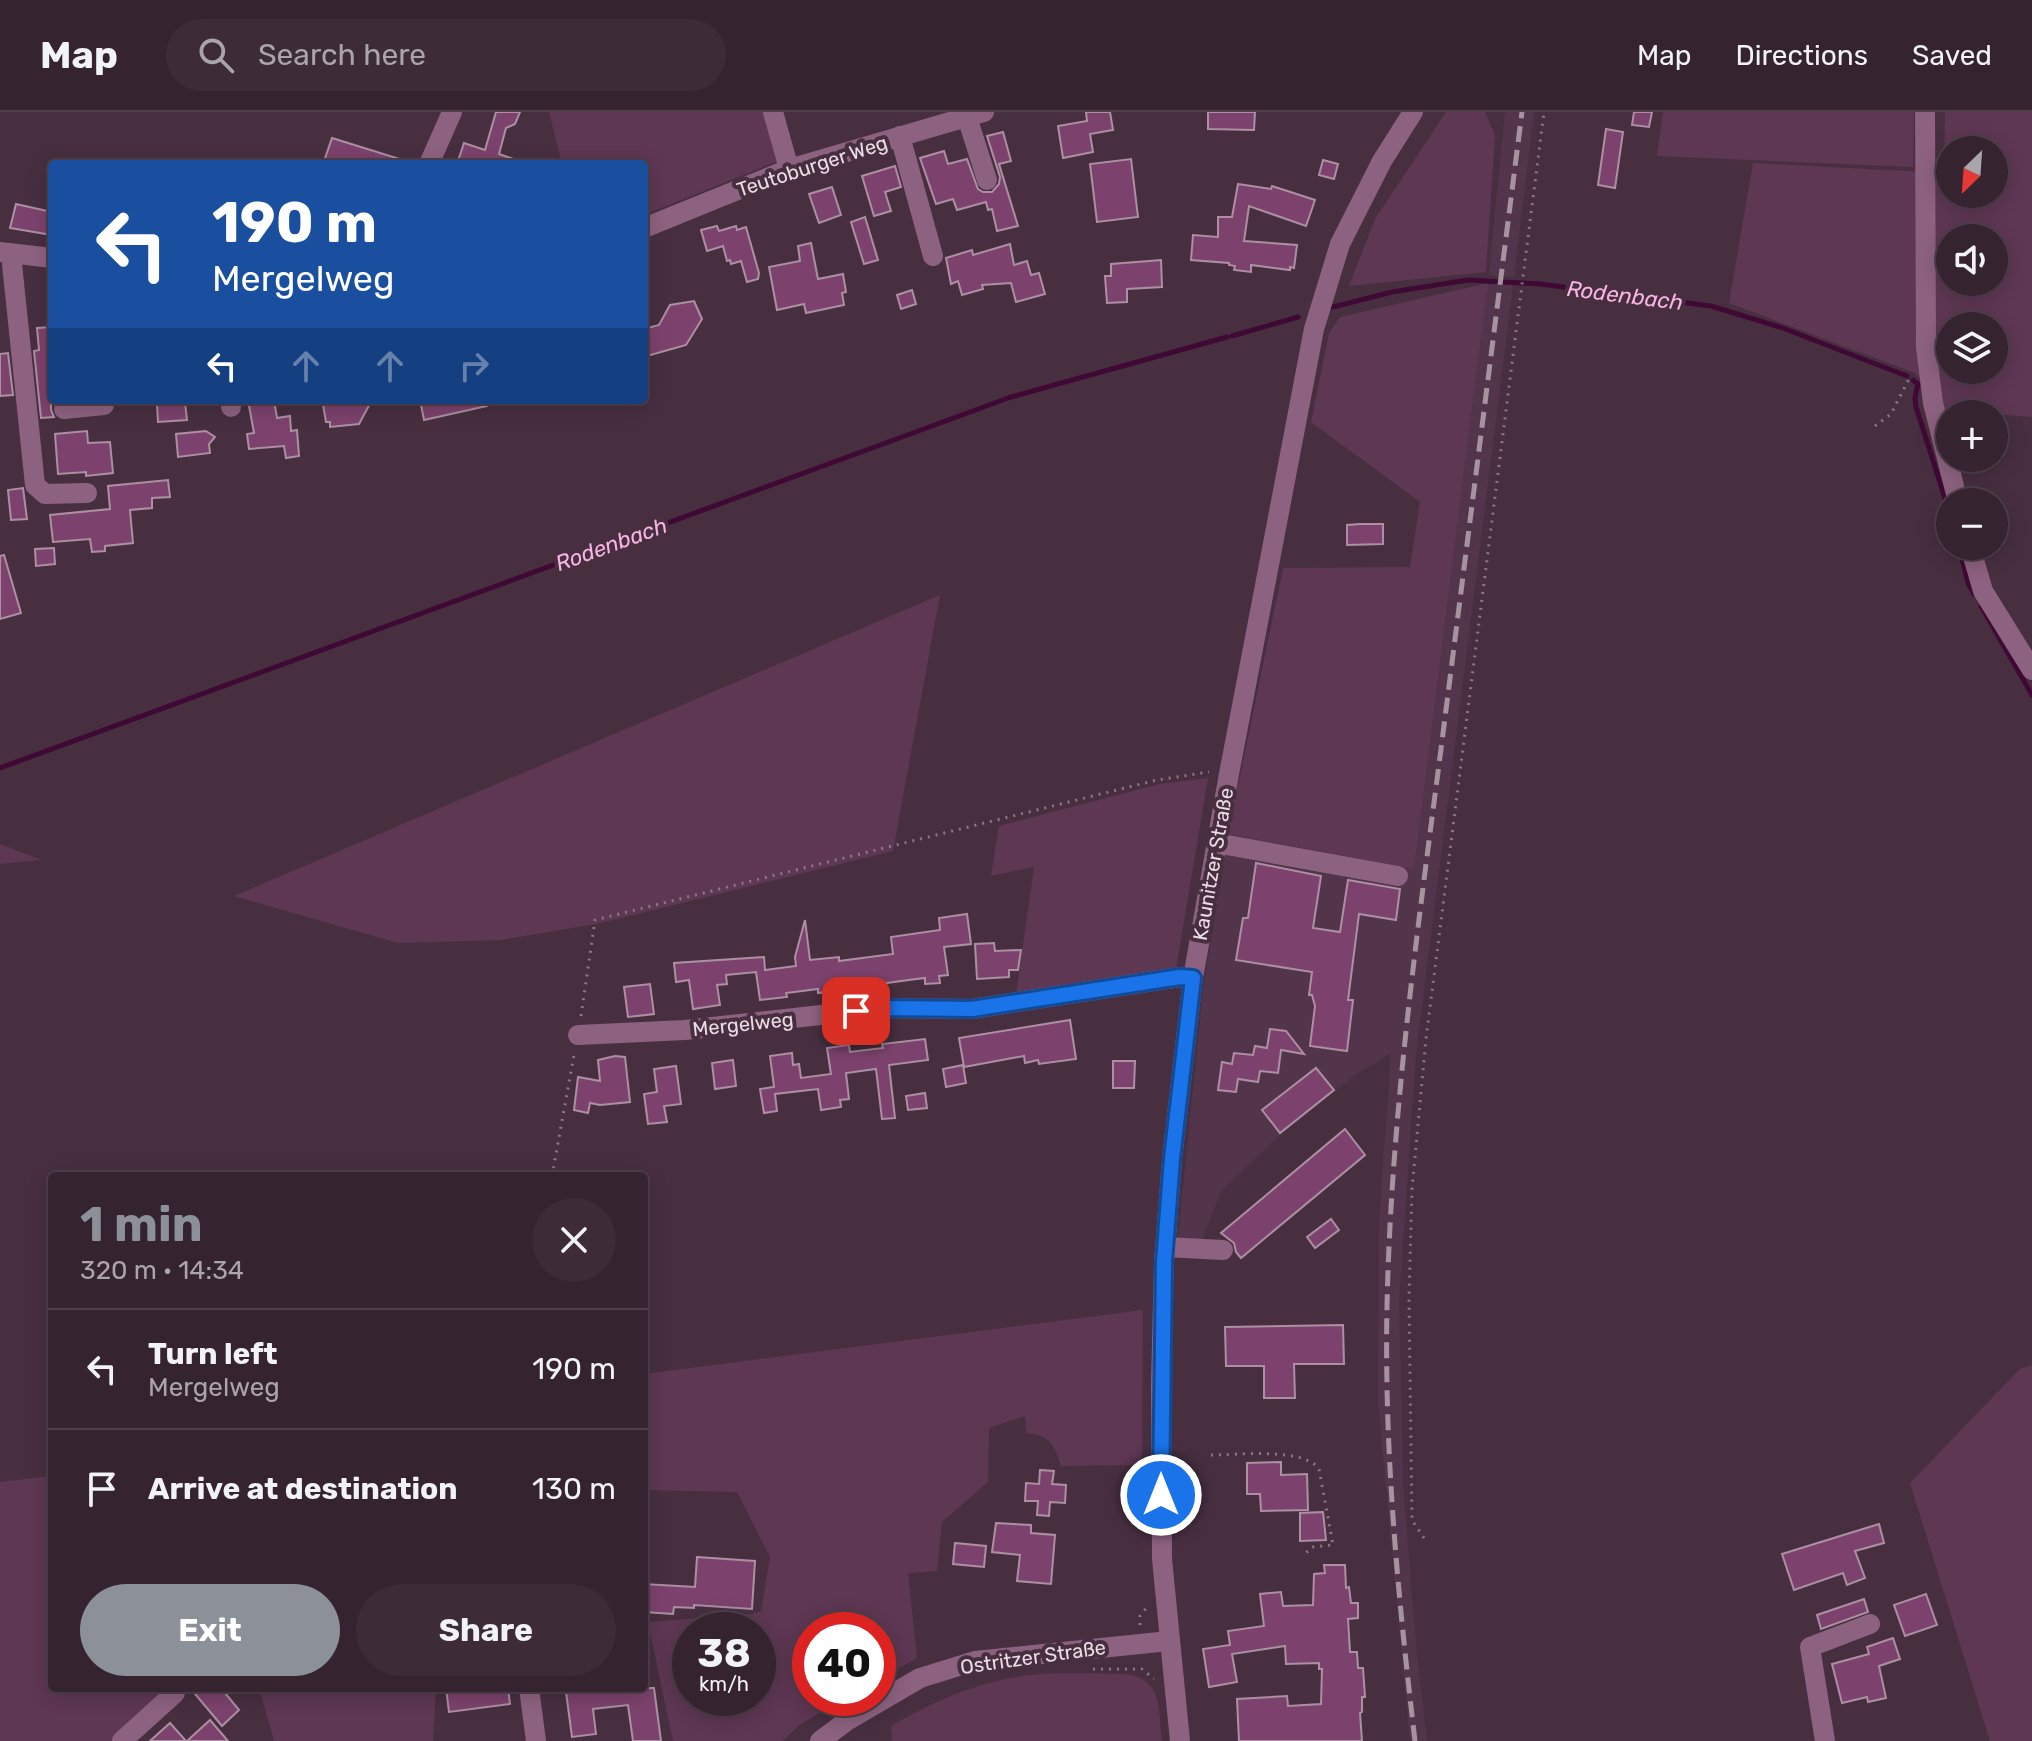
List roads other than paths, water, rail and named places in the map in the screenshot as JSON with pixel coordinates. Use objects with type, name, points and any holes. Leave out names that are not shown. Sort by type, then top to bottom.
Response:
[{"type":"street","points":[[431,160],[452,112]]},
{"type":"street","points":[[773,112],[789,169]]},
{"type":"street","name":"Kaunitzer Straße","points":[[1180,1741],[1162,1559],[1161,1384],[1165,1247],[1193,978],[1303,379],[1329,276],[1357,207],[1413,112]]},
{"type":"street","points":[[1925,112],[1926,347],[1933,403],[1954,488]]},
{"type":"street","points":[[975,114],[987,180]]},
{"type":"street","name":"Teutoburger Weg","points":[[648,226],[789,169],[975,114]]},
{"type":"street","points":[[900,136],[933,256]]},
{"type":"street","points":[[7,253],[48,258]]},
{"type":"street","points":[[7,253],[12,264],[35,485],[45,494],[87,493]]},
{"type":"street","points":[[64,409],[104,404]]},
{"type":"street","points":[[1974,560],[1983,591],[2032,670]]},
{"type":"street","points":[[1216,843],[1398,876]]},
{"type":"street","name":"Mergelweg","points":[[578,1035],[685,1030],[884,1008],[972,1009],[1180,977],[1193,978]]},
{"type":"street","points":[[1165,1247],[1223,1250]]},
{"type":"street","points":[[1825,1741],[1810,1647],[1870,1624]]},
{"type":"street","name":"Ostritzer Straße","points":[[820,1741],[848,1720],[920,1678],[975,1661],[1169,1641]]},
{"type":"street","points":[[530,1692],[536,1741]]},
{"type":"street","points":[[122,1741],[175,1693]]},
{"type":"waterway","name":"Rodenbach","points":[[1333,307],[1392,292],[1468,280],[1540,284],[1711,306],[1780,327],[1907,376]]},
{"type":"waterway","name":"Rodenbach","points":[[1232,336],[1298,317]]},
{"type":"waterway","name":"Rodenbach","points":[[0,768],[1011,397],[1227,337]]},
{"type":"waterway","name":"Rodenbach","points":[[1913,380],[1918,384],[1916,407],[1942,488]]},
{"type":"waterway","name":"Rodenbach","points":[[1962,560],[1974,594]]},
{"type":"waterway","name":"Rodenbach","points":[[1981,606],[2032,695]]},
{"type":"railway","points":[[1415,1741],[1390,1469],[1387,1360],[1389,1236],[1414,957],[1522,112]]}]
